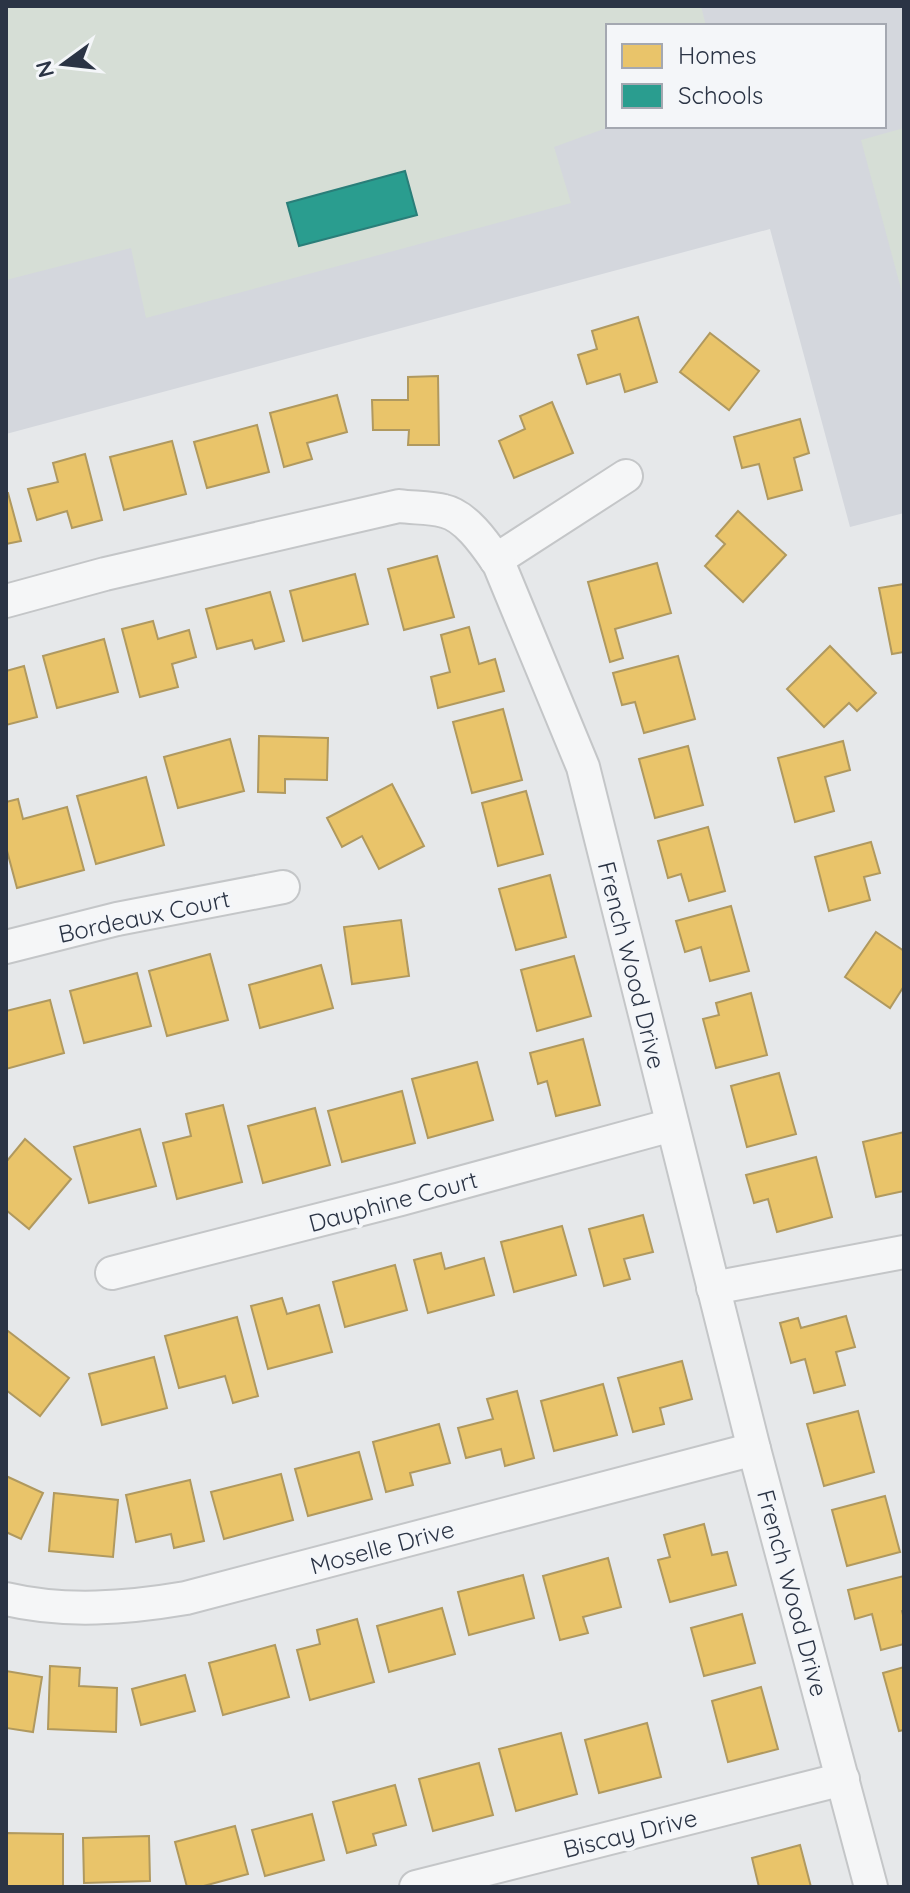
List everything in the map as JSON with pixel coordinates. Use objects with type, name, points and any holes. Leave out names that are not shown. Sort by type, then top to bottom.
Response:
[{"type":"street","points":[[496,560],[626,476]]},
{"type":"street","name":"French Wood Drive","points":[[6,601],[105,574],[399,506],[448,511],[483,540],[496,560],[583,767],[754,1449],[871,1887]]},
{"type":"street","name":"Bordeaux Court","points":[[6,947],[117,919],[283,887]]},
{"type":"street","name":"Dauphine Court","points":[[112,1273],[417,1195],[672,1125]]},
{"type":"street","points":[[713,1288],[904,1252]]},
{"type":"street","name":"Moselle Drive","points":[[6,1599],[67,1608],[137,1606],[186,1598],[754,1449]]},
{"type":"street","name":"Biscay Drive","points":[[416,1887],[843,1779]]},
{"type":"shaded area","points":[[6,6],[904,6],[904,513],[850,527],[770,229],[6,434]]},
{"type":"shaded area","points":[[6,6],[701,6],[706,24],[606,24],[606,128],[554,147],[571,203],[146,318],[131,248],[6,280]]},
{"type":"shaded area","points":[[904,128],[904,300],[861,140]]},
{"type":"building: Homes","points":[[638,317],[657,382],[625,392],[620,374],[587,384],[578,355],[597,349],[592,331]]},
{"type":"building: Homes","points":[[710,333],[759,371],[729,410],[680,372]]},
{"type":"building: Homes","points":[[438,376],[439,445],[408,445],[409,430],[373,430],[372,400],[408,400],[408,377]]},
{"type":"building: Homes","points":[[337,395],[347,432],[307,443],[312,459],[284,467],[270,413]]},
{"type":"building: Homes","points":[[552,402],[573,453],[514,478],[499,441],[525,429],[520,416]]},
{"type":"building: Homes","points":[[800,419],[809,453],[794,458],[802,490],[768,499],[759,464],[742,468],[734,437]]},
{"type":"building: Homes","points":[[257,425],[269,472],[207,488],[194,442]]},
{"type":"building: Homes","points":[[172,441],[186,494],[124,510],[110,457]]},
{"type":"building: Homes","points":[[85,454],[102,520],[72,528],[67,511],[37,520],[28,489],[58,482],[53,463]]},
{"type":"building: Homes","points":[[6,493],[21,541],[6,544]]},
{"type":"building: Homes","points":[[738,511],[786,555],[743,602],[705,566],[725,544],[716,536]]},
{"type":"building: Homes","points":[[437,556],[454,617],[404,630],[388,569]]},
{"type":"building: Homes","points":[[657,563],[671,613],[615,629],[623,658],[610,662],[588,582]]},
{"type":"building: Homes","points":[[355,574],[368,624],[303,641],[290,591]]},
{"type":"building: Homes","points":[[904,584],[904,652],[892,654],[879,588]]},
{"type":"building: Homes","points":[[270,592],[284,641],[255,649],[252,640],[217,649],[206,609]]},
{"type":"building: Homes","points":[[153,621],[158,639],[189,630],[196,657],[172,664],[178,687],[140,697],[122,629]]},
{"type":"building: Homes","points":[[469,627],[479,664],[495,659],[504,691],[438,708],[431,677],[450,672],[441,635]]},
{"type":"building: Homes","points":[[104,639],[118,692],[57,708],[43,656]]},
{"type":"building: Homes","points":[[830,646],[876,693],[857,711],[849,703],[824,727],[787,689]]},
{"type":"building: Homes","points":[[678,656],[695,719],[644,733],[635,702],[622,705],[613,673]]},
{"type":"building: Homes","points":[[24,666],[37,717],[6,725],[6,671]]},
{"type":"building: Homes","points":[[503,709],[522,780],[472,793],[453,722]]},
{"type":"building: Homes","points":[[259,736],[328,738],[327,780],[285,779],[285,793],[258,792]]},
{"type":"building: Homes","points":[[230,739],[244,791],[178,808],[164,757]]},
{"type":"building: Homes","points":[[843,741],[850,770],[825,777],[834,811],[795,822],[778,758]]},
{"type":"building: Homes","points":[[688,746],[703,805],[655,818],[639,759]]},
{"type":"building: Homes","points":[[146,777],[164,845],[96,864],[77,796]]},
{"type":"building: Homes","points":[[392,784],[424,846],[379,869],[362,836],[342,847],[327,818]]},
{"type":"building: Homes","points":[[526,791],[543,854],[498,866],[482,803]]},
{"type":"building: Homes","points":[[18,799],[23,819],[67,807],[84,870],[17,888],[6,847],[6,802]]},
{"type":"building: Homes","points":[[708,827],[725,891],[689,901],[681,874],[668,878],[658,841]]},
{"type":"building: Homes","points":[[871,842],[880,873],[864,877],[870,900],[829,911],[815,857]]},
{"type":"building: Homes","points":[[550,875],[566,937],[516,950],[499,889]]},
{"type":"building: Homes","points":[[731,906],[749,971],[710,981],[701,947],[685,952],[676,921]]},
{"type":"building: Homes","points":[[401,920],[409,976],[352,984],[344,927]]},
{"type":"building: Homes","points":[[876,932],[904,951],[904,986],[890,1008],[845,977]]},
{"type":"building: Homes","points":[[210,954],[228,1020],[167,1036],[149,971]]},
{"type":"building: Homes","points":[[574,956],[591,1016],[537,1031],[521,970]]},
{"type":"building: Homes","points":[[321,965],[333,1008],[260,1028],[249,985]]},
{"type":"building: Homes","points":[[137,973],[151,1026],[84,1043],[70,991]]},
{"type":"building: Homes","points":[[751,993],[767,1055],[716,1068],[703,1019],[719,1015],[716,1003]]},
{"type":"building: Homes","points":[[50,1000],[64,1053],[6,1069],[6,1011]]},
{"type":"building: Homes","points":[[583,1039],[600,1105],[556,1116],[547,1081],[538,1084],[530,1053]]},
{"type":"building: Homes","points":[[477,1062],[493,1120],[428,1138],[412,1079]]},
{"type":"building: Homes","points":[[779,1073],[796,1134],[747,1147],[731,1086]]},
{"type":"building: Homes","points":[[402,1091],[415,1143],[342,1162],[328,1111]]},
{"type":"building: Homes","points":[[223,1105],[242,1182],[177,1199],[163,1143],[191,1136],[186,1114]]},
{"type":"building: Homes","points":[[315,1108],[330,1165],[263,1183],[248,1126]]},
{"type":"building: Homes","points":[[140,1129],[156,1186],[89,1203],[74,1147]]},
{"type":"building: Homes","points":[[904,1132],[904,1191],[876,1197],[863,1142]]},
{"type":"building: Homes","points":[[25,1139],[71,1179],[29,1229],[6,1210],[6,1162]]},
{"type":"building: Homes","points":[[816,1157],[832,1217],[777,1232],[768,1199],[754,1203],[746,1175]]},
{"type":"building: Homes","points":[[643,1215],[653,1252],[624,1259],[630,1279],[604,1286],[589,1229]]},
{"type":"building: Homes","points":[[562,1226],[576,1275],[514,1292],[501,1242]]},
{"type":"building: Homes","points":[[441,1253],[445,1269],[484,1258],[494,1295],[428,1313],[414,1260]]},
{"type":"building: Homes","points":[[395,1265],[407,1310],[345,1327],[333,1282]]},
{"type":"building: Homes","points":[[282,1298],[287,1314],[319,1305],[332,1352],[268,1369],[251,1306]]},
{"type":"building: Homes","points":[[846,1316],[855,1347],[836,1352],[845,1385],[814,1393],[805,1359],[791,1363],[780,1323],[798,1318],[801,1328]]},
{"type":"building: Homes","points":[[237,1317],[258,1396],[233,1403],[225,1376],[179,1388],[165,1336]]},
{"type":"building: Homes","points":[[8,1331],[69,1378],[40,1416],[6,1390]]},
{"type":"building: Homes","points":[[154,1357],[167,1408],[102,1425],[89,1374]]},
{"type":"building: Homes","points":[[682,1361],[692,1399],[660,1408],[664,1424],[633,1432],[618,1378]]},
{"type":"building: Homes","points":[[603,1384],[617,1435],[554,1451],[541,1401]]},
{"type":"building: Homes","points":[[517,1391],[534,1458],[505,1466],[501,1449],[466,1458],[458,1428],[493,1419],[487,1399]]},
{"type":"building: Homes","points":[[858,1411],[874,1472],[824,1486],[807,1424]]},
{"type":"building: Homes","points":[[439,1424],[450,1463],[410,1473],[413,1485],[386,1492],[373,1442]]},
{"type":"building: Homes","points":[[359,1452],[372,1499],[308,1516],[295,1469]]},
{"type":"building: Homes","points":[[281,1474],[293,1520],[224,1539],[211,1492]]},
{"type":"building: Homes","points":[[6,1476],[43,1493],[21,1539],[6,1532]]},
{"type":"building: Homes","points":[[190,1480],[204,1541],[174,1548],[171,1534],[136,1542],[126,1495]]},
{"type":"building: Homes","points":[[54,1493],[118,1500],[113,1557],[49,1551]]},
{"type":"building: Homes","points":[[885,1496],[900,1552],[847,1566],[832,1510]]},
{"type":"building: Homes","points":[[704,1524],[712,1555],[727,1552],[736,1585],[670,1602],[658,1560],[670,1557],[664,1535]]},
{"type":"building: Homes","points":[[608,1558],[621,1607],[583,1617],[588,1633],[560,1640],[543,1576]]},
{"type":"building: Homes","points":[[523,1575],[534,1618],[469,1635],[458,1592]]},
{"type":"building: Homes","points":[[904,1576],[904,1644],[881,1650],[872,1614],[855,1619],[848,1590]]},
{"type":"building: Homes","points":[[442,1608],[455,1654],[389,1672],[377,1626]]},
{"type":"building: Homes","points":[[742,1614],[755,1663],[704,1676],[691,1628]]},
{"type":"building: Homes","points":[[357,1619],[374,1682],[310,1700],[297,1650],[320,1644],[317,1630]]},
{"type":"building: Homes","points":[[275,1645],[289,1697],[223,1715],[209,1663]]},
{"type":"building: Homes","points":[[50,1666],[80,1668],[79,1686],[117,1688],[116,1732],[48,1729]]},
{"type":"building: Homes","points":[[904,1667],[904,1730],[899,1731],[883,1673]]},
{"type":"building: Homes","points":[[6,1671],[42,1677],[33,1732],[6,1728]]},
{"type":"building: Homes","points":[[185,1675],[195,1711],[141,1725],[132,1689]]},
{"type":"building: Homes","points":[[761,1687],[778,1749],[728,1762],[712,1701]]},
{"type":"building: Homes","points":[[647,1723],[661,1777],[599,1793],[585,1740]]},
{"type":"building: Homes","points":[[561,1733],[577,1794],[516,1811],[499,1749]]},
{"type":"building: Homes","points":[[479,1763],[493,1815],[433,1831],[419,1779]]},
{"type":"building: Homes","points":[[395,1785],[406,1825],[373,1834],[376,1845],[347,1853],[333,1802]]},
{"type":"building: Homes","points":[[312,1814],[324,1860],[265,1876],[252,1830]]},
{"type":"building: Homes","points":[[235,1826],[248,1874],[200,1887],[187,1887],[175,1842]]},
{"type":"building: Homes","points":[[6,1833],[63,1834],[63,1887],[6,1886]]},
{"type":"building: Homes","points":[[149,1836],[150,1881],[84,1883],[83,1838]]},
{"type":"building: Homes","points":[[800,1845],[811,1887],[759,1887],[752,1858]]},
{"type":"building: Schools","points":[[405,171],[417,215],[299,246],[287,203]]}]
